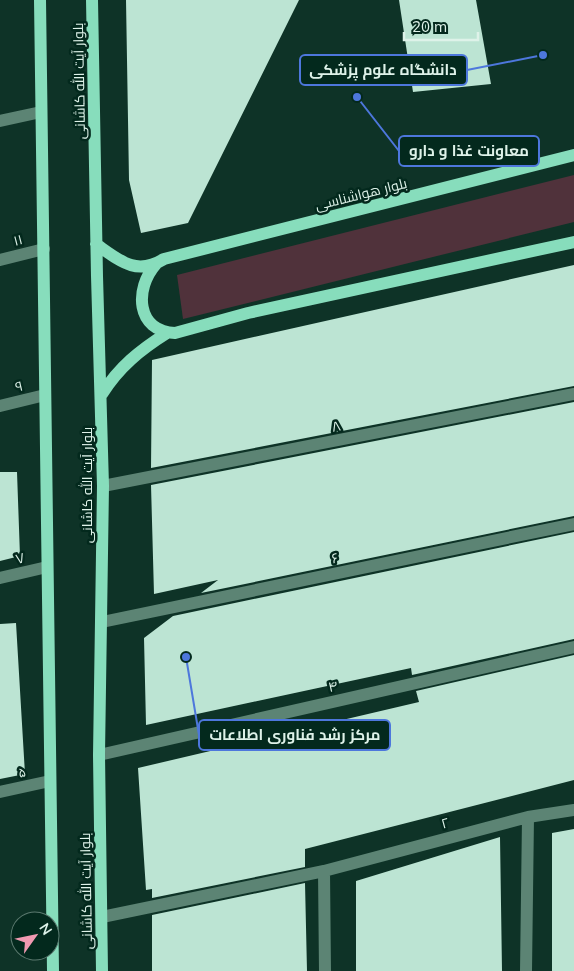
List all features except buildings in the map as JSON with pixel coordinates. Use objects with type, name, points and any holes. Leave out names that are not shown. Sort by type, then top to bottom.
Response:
[{"type":"main road","points":[[40,0],[53,971]]},
{"type":"main road","name":"بلوار آیت الله کاشانی","points":[[92,0],[96,244],[102,394],[103,486],[99,755],[102,971]]},
{"type":"main road","name":"بلوار هواشناسی","points":[[96,244],[122,262],[141,268],[156,264],[164,259],[574,155]]},
{"type":"main road","points":[[102,394],[124,364],[166,333],[175,333],[248,313],[574,242]]},
{"type":"main road","points":[[156,264],[144,282],[142,301],[150,321],[166,333]]},
{"type":"street","points":[[0,122],[41,112]]},
{"type":"street","name":"۱۱","points":[[0,260],[44,249]]},
{"type":"street","name":"۸","points":[[103,486],[574,394]]},
{"type":"street","name":"۹","points":[[0,406],[45,395]]},
{"type":"street","name":"۶","points":[[102,622],[574,524]]},
{"type":"street","name":"۷","points":[[0,578],[48,567]]},
{"type":"street","name":"۴","points":[[99,755],[574,647]]},
{"type":"street","name":"۵","points":[[0,792],[50,781]]},
{"type":"street","name":"۲","points":[[102,917],[324,871],[528,817],[574,810]]},
{"type":"street","points":[[526,971],[528,817]]},
{"type":"street","points":[[324,871],[325,971]]},
{"type":"shaded area","points":[[574,175],[574,222],[183,319],[177,275]]},
{"type":"place","name":"دانشگاه علوم پزشکی","points":[[543,55]]},
{"type":"place","name":"معاونت غذا و دارو","points":[[357,97]]},
{"type":"place","name":"مرکز رشد فناوری اطلاعات","points":[[186,657]]}]
